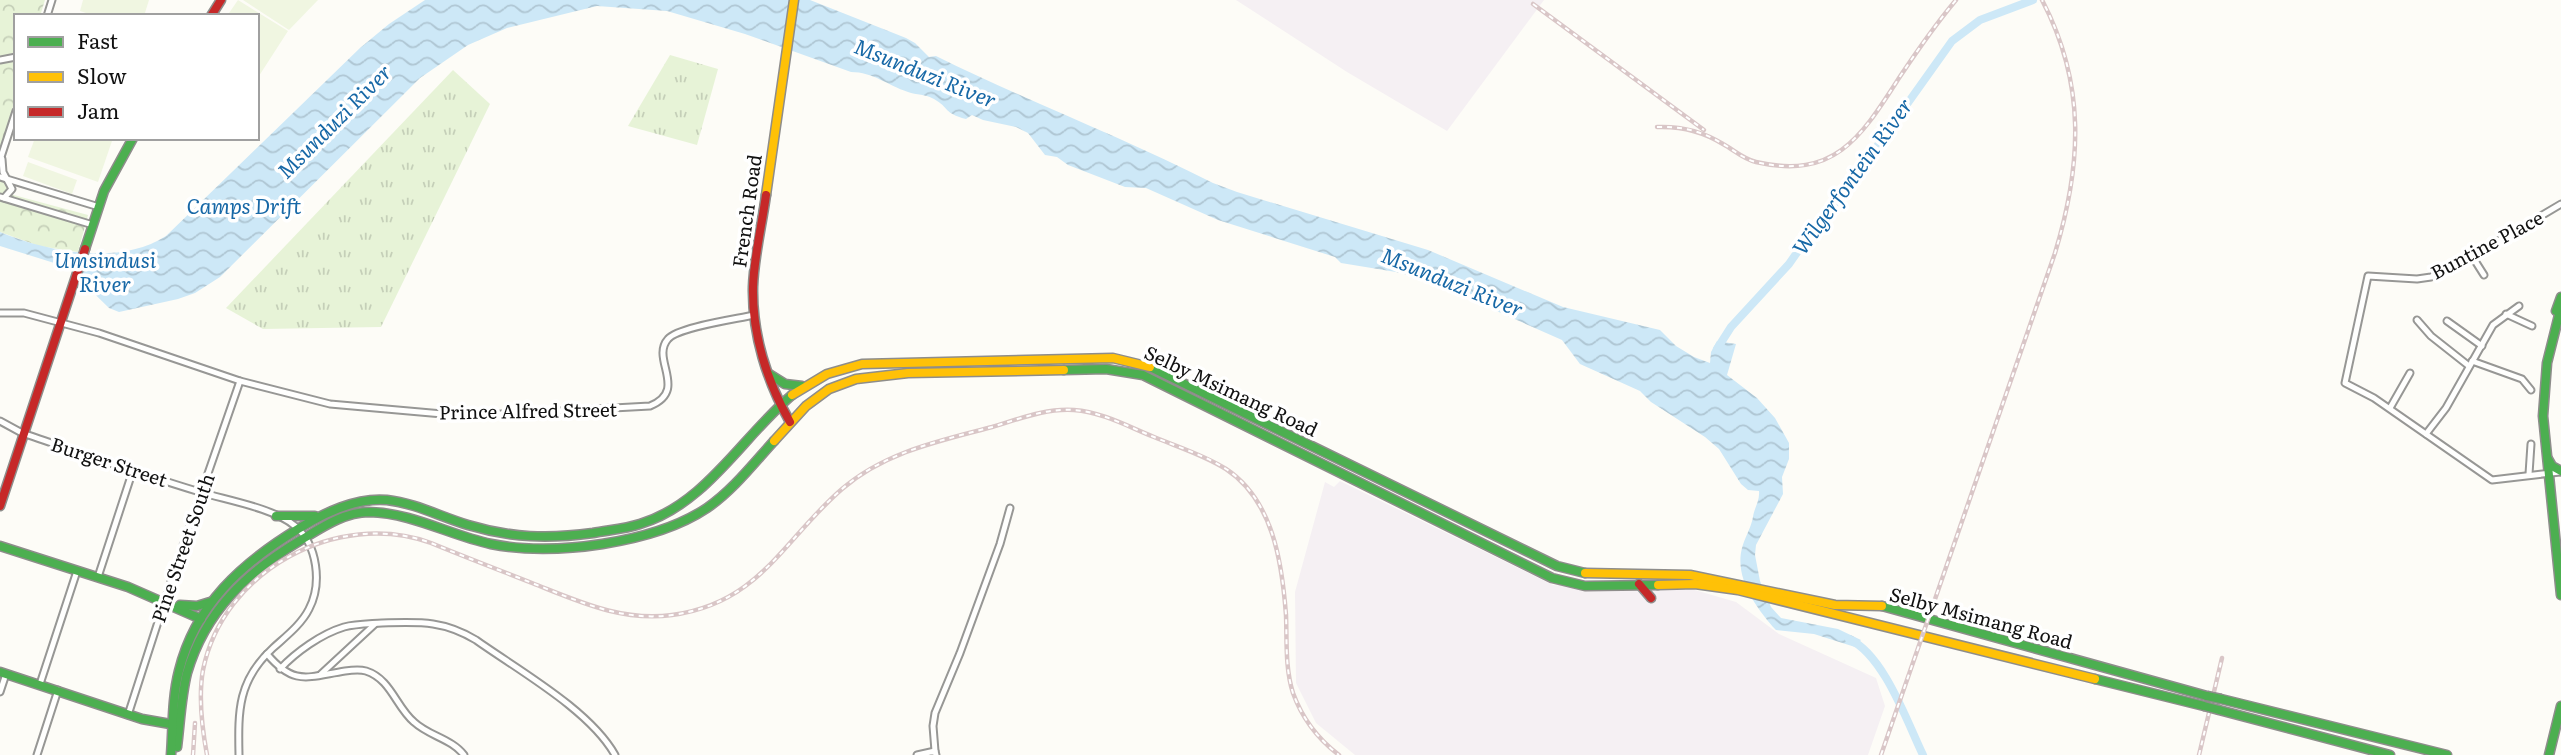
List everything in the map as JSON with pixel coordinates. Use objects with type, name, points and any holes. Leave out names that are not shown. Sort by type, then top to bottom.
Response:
[{"type":"main road","name":"French Road","points":[[790,422],[778,404],[754,315],[754,268],[794,0]]},
{"type":"main road","points":[[0,506],[22,433],[107,184],[132,140]]},
{"type":"main road","points":[[2561,297],[2545,351],[2539,392],[2545,473],[2561,595]]},
{"type":"main road","points":[[2556,559],[2545,473],[2543,416],[2550,343],[2561,307]]},
{"type":"main road","name":"Selby Msimang Road","points":[[173,755],[179,669],[210,603],[232,574],[282,537],[323,515],[358,502],[378,500],[396,502],[515,538],[548,540],[628,528],[659,517],[692,497],[778,404],[803,386],[834,370],[862,364],[1095,358],[1136,362],[1165,374],[1550,563],[1588,573],[1689,575],[2390,755]]},
{"type":"main road","name":"Selby Msimang Road","points":[[173,755],[172,740],[187,674],[202,636],[218,609],[251,573],[335,520],[366,512],[404,515],[488,542],[519,548],[555,549],[651,534],[685,521],[720,499],[806,406],[829,389],[867,376],[1095,369],[1133,372],[1291,447],[1552,578],[1585,586],[1679,584],[1737,587]]},
{"type":"main road","points":[[769,374],[785,384],[803,386]]},
{"type":"main road","points":[[2545,449],[2549,462],[2561,472],[2553,480],[2549,493]]},
{"type":"main road","points":[[282,537],[279,517],[323,515]]},
{"type":"main road","points":[[0,546],[167,603],[201,619]]},
{"type":"main road","points":[[1652,574],[1656,579],[1679,584]]},
{"type":"main road","points":[[1639,584],[1651,598]]},
{"type":"main road","name":"Selby Msimang Road","points":[[1772,596],[1835,606],[1888,606],[2207,696],[2448,755]]},
{"type":"main road","points":[[167,603],[197,606],[210,603]]},
{"type":"main road","points":[[3,673],[128,715],[176,725]]},
{"type":"main road","points":[[2549,755],[2561,706]]},
{"type":"main road","points":[[158,723],[172,740]]},
{"type":"street","points":[[1,156],[14,117]]},
{"type":"street","points":[[0,145],[3,177],[12,190],[2,197]]},
{"type":"street","points":[[3,177],[99,207]]},
{"type":"street","points":[[2,197],[93,225]]},
{"type":"street","name":"Buntine Place","points":[[2390,408],[2345,383],[2368,276],[2427,278],[2472,256],[2561,204]]},
{"type":"street","points":[[2472,256],[2484,275]]},
{"type":"street","points":[[2426,434],[2446,408],[2493,325],[2519,306]]},
{"type":"street","name":"Prince Alfred Street","points":[[0,313],[24,313],[99,332],[240,381],[330,404],[443,415],[522,415],[646,407],[659,402],[668,392],[664,349],[669,337],[685,330],[754,315]]},
{"type":"street","points":[[2505,314],[2532,326]]},
{"type":"street","points":[[2417,320],[2431,336],[2471,364],[2522,379],[2531,390]]},
{"type":"street","points":[[2447,321],[2482,346]]},
{"type":"street","points":[[2410,373],[2390,408],[2493,480],[2561,472]]},
{"type":"street","name":"Pine Street South","points":[[128,715],[240,381]]},
{"type":"street","name":"Burger Street","points":[[0,421],[22,433],[202,493],[244,504],[279,517],[298,528]]},
{"type":"street","points":[[2529,474],[2531,444]]},
{"type":"street","points":[[98,578],[133,470]]},
{"type":"street","points":[[917,755],[936,753],[933,726],[935,713],[1000,544],[1010,508]]},
{"type":"street","points":[[239,755],[242,690],[254,668],[299,623],[314,598],[317,583],[315,564],[298,528]]},
{"type":"street","points":[[40,684],[77,571]]},
{"type":"street","points":[[281,669],[300,652],[331,632],[345,627],[431,622],[464,633],[554,695],[601,734],[615,755]]},
{"type":"street","points":[[320,675],[375,624]]},
{"type":"street","points":[[267,653],[281,669],[297,678],[351,670],[370,672],[389,687],[413,722],[451,744],[464,755]]},
{"type":"street","points":[[0,692],[3,673]]},
{"type":"street","points":[[37,755],[58,690]]},
{"type":"shaded area","points":[[1236,0],[1544,0],[1447,131],[1347,72]]},
{"type":"shaded area","points":[[1340,481],[1553,585],[1602,590],[1674,584],[1736,602],[1779,634],[1876,678],[1885,706],[1868,755],[1355,755],[1316,723],[1296,683],[1295,592],[1325,482],[1334,487]]},
{"type":"green space","points":[[0,0],[45,0],[41,14],[14,14],[14,102],[0,160]]},
{"type":"green space","points":[[83,0],[149,0],[145,14],[89,14],[80,11]]},
{"type":"green space","points":[[238,0],[288,31],[259,76],[259,14],[228,14]]},
{"type":"green space","points":[[243,0],[318,0],[289,30]]},
{"type":"green space","points":[[670,55],[718,69],[697,145],[628,126]]},
{"type":"green space","points":[[453,70],[490,104],[381,327],[263,329],[226,308]]},
{"type":"green space","points":[[34,140],[112,140],[98,182],[28,157]]},
{"type":"green space","points":[[28,162],[77,180],[72,194],[23,176]]},
{"type":"green space","points":[[0,176],[10,194],[88,215],[78,252],[39,246],[0,232]]},
{"type":"water","name":"Camps Drift","points":[[425,0],[810,0],[906,38],[929,57],[936,56],[1237,192],[1428,250],[1563,307],[1660,330],[1676,346],[1710,363],[1711,352],[1717,341],[1736,344],[1727,375],[1757,398],[1775,418],[1789,443],[1789,459],[1782,477],[1783,494],[1756,545],[1760,581],[1771,607],[1781,618],[1838,629],[1861,640],[1855,647],[1814,634],[1776,630],[1755,603],[1741,571],[1742,548],[1759,491],[1748,490],[1741,484],[1719,449],[1705,437],[1651,402],[1640,391],[1580,364],[1562,340],[1424,279],[1341,263],[1335,257],[1218,220],[1146,188],[1125,187],[1068,165],[1057,157],[1045,155],[1028,133],[1016,127],[972,115],[966,119],[959,117],[931,97],[908,92],[873,76],[851,72],[745,34],[667,11],[597,6],[507,28],[468,45],[420,78],[220,277],[195,293],[178,299],[119,312],[109,308],[67,267],[0,246],[0,232],[40,245],[84,253],[127,251],[166,236],[360,48]]},
{"type":"waterway","name":"Wilgerfontein River","points":[[1717,349],[1731,327],[1789,264],[1848,187],[1952,41],[1980,20],[2033,0]]},
{"type":"waterway","name":"Msunduzi River","points":[[1849,639],[1862,647],[1884,674],[1923,755]]},
{"type":"railway","points":[[1657,127],[1674,127],[1699,133],[1756,162],[1783,166],[1806,165],[1826,159],[1843,149],[1872,119],[1919,48],[1956,0]]},
{"type":"railway","points":[[1881,755],[2055,253],[2071,188],[2075,125],[2073,93],[2056,31],[2042,0]]},
{"type":"railway","points":[[1533,4],[1704,130]]},
{"type":"railway","points":[[207,755],[201,691],[203,670],[215,634],[234,603],[259,577],[290,556],[323,542],[359,534],[395,535],[431,543],[600,608],[636,615],[672,615],[702,608],[749,583],[768,567],[842,489],[876,466],[933,443],[1033,415],[1064,410],[1084,411],[1105,417],[1200,455],[1226,469],[1255,497],[1272,534],[1282,574],[1290,684],[1301,711],[1312,727],[1339,755]]},
{"type":"railway","points":[[2199,755],[2222,658]]},
{"type":"railway","points":[[193,755],[195,723]]},
{"type":"traffic: fast","points":[[85,249],[104,191],[132,140]]},
{"type":"traffic: fast","points":[[2556,311],[2561,297]]},
{"type":"traffic: fast","points":[[2561,307],[2547,363],[2543,416],[2561,595]]},
{"type":"traffic: fast","points":[[1150,367],[1557,566],[1585,573]]},
{"type":"traffic: fast","points":[[1064,370],[1106,369],[1143,375],[1552,578],[1585,586],[1658,585]]},
{"type":"traffic: fast","points":[[769,374],[785,384],[802,386]]},
{"type":"traffic: fast","points":[[171,755],[177,681],[186,647],[196,626],[223,588],[240,571],[277,542],[308,523],[341,507],[364,501],[387,500],[408,504],[468,525],[515,535],[577,535],[634,526],[685,501],[722,468],[792,395]]},
{"type":"traffic: fast","points":[[177,747],[187,673],[195,651],[217,612],[230,595],[281,552],[333,522],[360,513],[385,513],[416,520],[476,540],[516,548],[572,548],[602,544],[660,530],[707,508],[734,485],[774,441]]},
{"type":"traffic: fast","points":[[2548,459],[2552,466],[2561,471]]},
{"type":"traffic: fast","points":[[276,516],[315,516]]},
{"type":"traffic: fast","points":[[0,546],[128,587],[201,619]]},
{"type":"traffic: fast","points":[[180,605],[197,606],[210,602]]},
{"type":"traffic: fast","points":[[1882,606],[2207,696]]},
{"type":"traffic: fast","points":[[0,672],[142,719],[176,725]]},
{"type":"traffic: fast","points":[[2095,679],[2204,706]]},
{"type":"traffic: fast","points":[[2207,696],[2221,699]]},
{"type":"traffic: fast","points":[[2221,699],[2447,755]]},
{"type":"traffic: fast","points":[[2204,706],[2219,710]]},
{"type":"traffic: fast","points":[[2549,755],[2561,706]]},
{"type":"traffic: fast","points":[[2219,710],[2390,755]]},
{"type":"traffic: slow","points":[[766,195],[794,0]]},
{"type":"traffic: slow","points":[[792,395],[827,374],[862,364],[1113,358],[1150,367]]},
{"type":"traffic: slow","points":[[774,441],[806,406],[829,389],[856,379],[908,373],[1064,370]]},
{"type":"traffic: slow","points":[[1585,573],[1690,575],[1835,605],[1882,606]]},
{"type":"traffic: slow","points":[[1658,585],[1695,584],[1738,590],[2095,679]]},
{"type":"traffic: jam","points":[[212,14],[221,0]]},
{"type":"traffic: jam","points":[[766,195],[756,252],[753,305],[762,357],[774,391],[790,422]]},
{"type":"traffic: jam","points":[[0,506],[85,249]]},
{"type":"traffic: jam","points":[[1639,584],[1651,598]]},
{"type":"water label","name":"Umsindusi River","points":[[105,273]]}]
